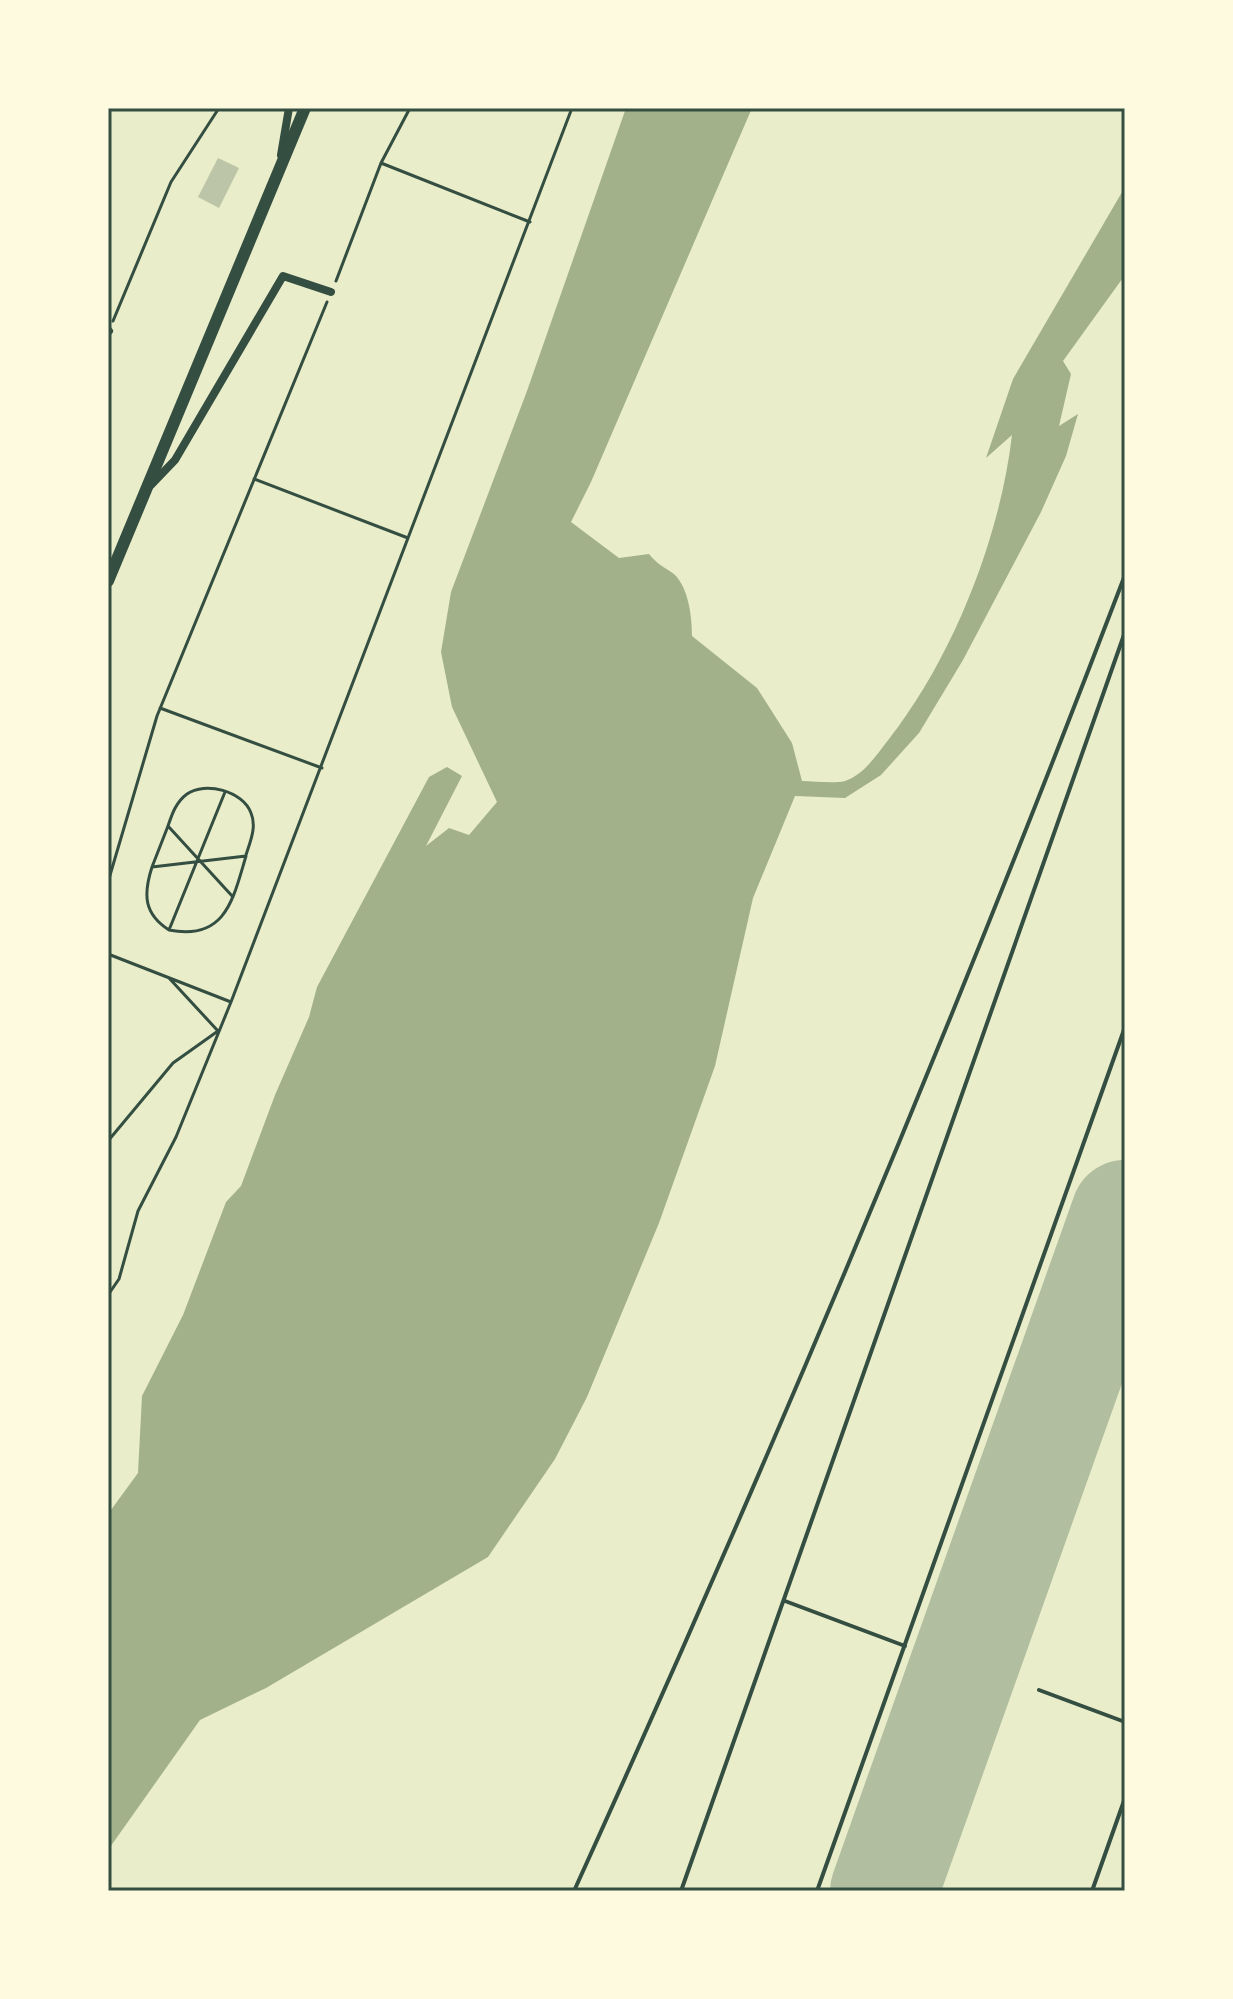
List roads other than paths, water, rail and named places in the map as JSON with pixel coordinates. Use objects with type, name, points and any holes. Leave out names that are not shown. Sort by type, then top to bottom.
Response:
[{"type":"main road","points":[[108,581],[305,108]]},
{"type":"street","points":[[279,167],[289,108]]},
{"type":"street","points":[[146,490],[175,460],[283,276],[331,292]]},
{"type":"lane","points":[[574,1891],[704,1605],[883,1188],[1023,842],[1125,575]]},
{"type":"lane","points":[[681,1891],[1125,632]]},
{"type":"lane","points":[[817,1891],[1125,1027]]},
{"type":"lane","points":[[785,1601],[905,1646]]},
{"type":"lane","points":[[1039,1690],[1125,1722]]},
{"type":"lane","points":[[1092,1891],[1125,1798]]}]
